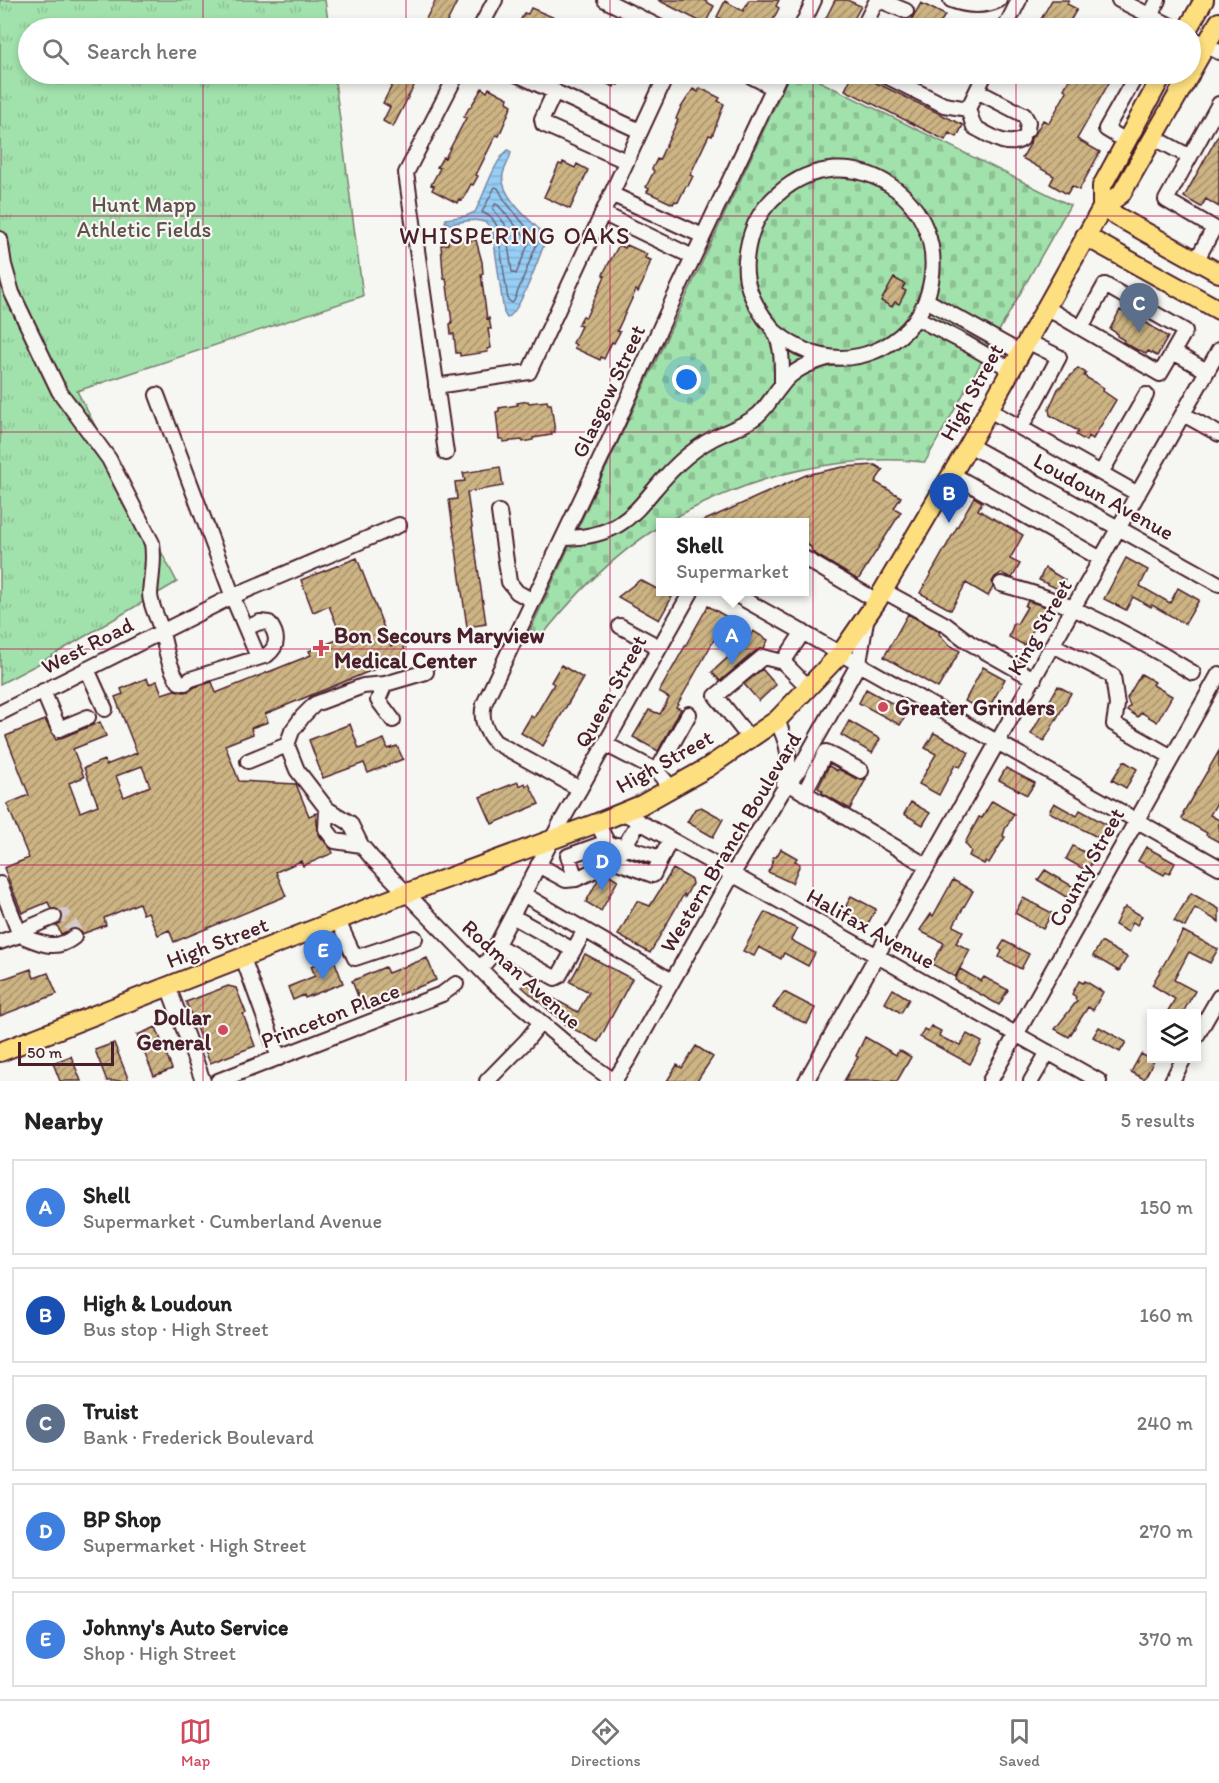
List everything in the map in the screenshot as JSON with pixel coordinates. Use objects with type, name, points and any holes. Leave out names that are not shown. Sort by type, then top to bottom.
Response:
[{"type":"main road","points":[[1194,18],[1204,0]]},
{"type":"main road","name":"High Street","points":[[1205,45],[1219,22]]},
{"type":"main road","name":"High Street","points":[[1102,208],[1101,186],[1157,84]]},
{"type":"main road","name":"High Street","points":[[0,1052],[407,893],[597,823],[672,789],[708,768],[777,720],[841,653],[881,596],[1012,370],[1085,236],[1102,208],[1121,195],[1184,84]]},
{"type":"main road","points":[[1102,208],[1219,273]]},
{"type":"main road","points":[[1085,236],[1219,310]]},
{"type":"street","points":[[485,18],[495,0]]},
{"type":"street","points":[[605,0],[641,18]]},
{"type":"street","points":[[806,18],[814,0]]},
{"type":"street","points":[[868,18],[878,0],[906,11]]},
{"type":"street","points":[[954,0],[969,5],[983,5],[999,0]]},
{"type":"street","points":[[1010,18],[1018,0]]},
{"type":"street","points":[[1119,0],[1144,18]]},
{"type":"street","points":[[1151,18],[1158,0]]},
{"type":"street","points":[[446,453],[406,173],[452,84]]},
{"type":"street","points":[[539,84],[640,131]]},
{"type":"street","points":[[436,386],[529,372],[662,84]]},
{"type":"street","points":[[768,84],[774,87]]},
{"type":"street","name":"Glasgow Street","points":[[580,789],[501,746],[485,728],[482,713],[484,704],[775,84]]},
{"type":"street","points":[[902,84],[944,105],[968,109]]},
{"type":"street","points":[[977,91],[1024,115],[1028,122],[1025,134],[1017,142],[1010,144],[974,127],[968,109],[980,84]]},
{"type":"street","points":[[1126,141],[1106,129],[1131,84]]},
{"type":"street","points":[[555,91],[542,119],[543,123],[626,161]]},
{"type":"street","points":[[1127,91],[1147,102]]},
{"type":"street","points":[[1196,261],[1217,230],[1166,200],[1219,104]]},
{"type":"street","points":[[1155,138],[1190,157]]},
{"type":"street","points":[[563,538],[597,535],[612,529],[626,519],[688,455],[707,442],[739,428],[762,412],[782,384],[795,372],[811,363],[827,358],[851,358],[883,348],[906,331],[917,318],[926,300],[934,268],[930,235],[914,206],[902,194],[876,177],[857,172],[837,170],[823,172],[798,180],[784,189],[763,210],[753,228],[748,244],[745,264],[747,280],[762,315],[774,330],[797,347],[827,358]]},
{"type":"street","points":[[611,194],[704,236]]},
{"type":"street","points":[[602,213],[693,257]]},
{"type":"street","points":[[0,239],[12,293],[59,391],[109,459],[152,543],[154,554],[150,597],[174,676],[179,682],[185,683],[191,679],[267,655],[273,650],[276,643],[269,623],[265,621],[246,628]]},
{"type":"street","points":[[1045,307],[1081,328],[1160,374],[1185,331],[1105,285],[1081,328]]},
{"type":"street","points":[[926,300],[1024,347],[1059,357],[1021,428]]},
{"type":"street","points":[[917,318],[1012,370]]},
{"type":"street","points":[[774,330],[780,351],[782,384]]},
{"type":"street","name":"King Street","points":[[806,1081],[1219,350]]},
{"type":"street","points":[[1173,352],[1207,371]]},
{"type":"street","points":[[157,395],[258,657]]},
{"type":"street","points":[[1101,473],[1146,395]]},
{"type":"street","points":[[989,410],[1138,494]]},
{"type":"street","points":[[1183,414],[1219,434]]},
{"type":"street","name":"Loudoun Avenue","points":[[969,445],[1219,584]]},
{"type":"street","points":[[952,474],[1101,560]]},
{"type":"street","points":[[499,512],[509,582],[517,592],[533,601]]},
{"type":"street","name":"West Road","points":[[0,713],[233,596],[399,525]]},
{"type":"street","points":[[809,560],[946,625],[970,643],[1034,679]]},
{"type":"street","points":[[1001,584],[1074,608],[1156,650],[1193,673]]},
{"type":"street","name":"Queen Street","points":[[480,969],[496,945],[538,865],[558,836],[580,789],[688,596]]},
{"type":"street","points":[[741,596],[1219,867]]},
{"type":"street","name":"Western Branch Boulevard","points":[[614,1081],[732,875],[785,788],[800,768],[858,663],[866,619]]},
{"type":"street","points":[[620,626],[659,647]]},
{"type":"street","points":[[783,662],[803,632]]},
{"type":"street","points":[[1053,645],[1113,676],[1117,705],[1114,724],[1172,757]]},
{"type":"street","points":[[750,739],[716,696],[763,657],[783,662],[809,688]]},
{"type":"street","points":[[87,669],[105,709]]},
{"type":"street","points":[[361,845],[335,841],[326,829],[327,809],[297,771],[286,746],[292,731],[315,704],[363,686],[385,684],[426,672]]},
{"type":"street","name":"County Street","points":[[990,1081],[1219,674]]},
{"type":"street","points":[[385,684],[378,700],[393,720]]},
{"type":"street","points":[[43,691],[59,729],[88,717]]},
{"type":"street","points":[[657,771],[689,714]]},
{"type":"street","points":[[777,720],[787,743],[789,756],[785,788],[804,793],[927,867]]},
{"type":"street","points":[[605,744],[657,771],[672,789]]},
{"type":"street","points":[[813,745],[861,771]]},
{"type":"street","points":[[248,761],[286,746]]},
{"type":"street","points":[[804,793],[826,752]]},
{"type":"street","name":"Rodman Avenue","points":[[327,809],[350,823],[361,845],[480,969],[614,1081]]},
{"type":"street","name":"Halifax Avenue","points":[[622,812],[1099,1081]]},
{"type":"street","points":[[538,865],[566,880],[576,879],[615,861],[639,822]]},
{"type":"street","points":[[597,823],[607,842]]},
{"type":"street","points":[[558,836],[576,879]]},
{"type":"street","points":[[615,861],[653,875],[670,840]]},
{"type":"street","points":[[568,856],[607,842],[661,858]]},
{"type":"street","points":[[0,884],[20,935],[44,945],[64,945],[74,938]]},
{"type":"street","points":[[523,894],[672,981]]},
{"type":"street","points":[[512,916],[573,950]]},
{"type":"street","points":[[0,942],[20,935],[28,928],[54,917]]},
{"type":"street","points":[[338,921],[355,958],[415,938]]},
{"type":"street","points":[[496,945],[555,978],[559,976],[585,930]]},
{"type":"street","points":[[243,958],[279,1058]]},
{"type":"street","name":"Princeton Place","points":[[218,1081],[442,994],[456,984]]},
{"type":"street","points":[[168,986],[203,1081]]},
{"type":"street","points":[[1201,1030],[1219,997]]},
{"type":"street","points":[[487,1081],[541,1022]]},
{"type":"street","points":[[1031,1081],[1048,1052]]},
{"type":"street","points":[[1172,1081],[1182,1063]]},
{"type":"green space","name":"Hunt Mapp Athletic Fields","points":[[0,0],[325,0],[328,18],[18,18],[18,84],[335,84],[363,296],[77,391],[177,582],[0,684]]},
{"type":"green space","points":[[785,84],[825,84],[1070,205],[925,462],[879,460],[850,462],[795,471],[743,487],[674,518],[656,518],[656,529],[625,551],[594,578],[537,642],[527,637]]},
{"type":"water","points":[[508,150],[511,152],[503,174],[506,191],[517,208],[545,235],[545,242],[518,306],[507,318],[504,313],[492,228],[478,220],[450,224],[445,222],[446,219],[475,212],[498,162]]},
{"type":"building","points":[[436,0],[458,0],[449,18],[426,18]]},
{"type":"building","points":[[658,0],[703,0],[714,6],[708,18],[693,18]]},
{"type":"building","points":[[749,0],[779,0],[776,6],[779,8],[774,18],[717,17],[725,1],[743,11]]},
{"type":"building","points":[[835,0],[847,0],[861,6],[855,18],[826,18]]},
{"type":"building","points":[[1052,0],[1069,0],[1067,4],[1077,9],[1072,18],[1042,18]]},
{"type":"building","points":[[921,3],[945,15],[943,18],[913,18]]},
{"type":"building","points":[[531,8],[555,18],[522,18],[524,13],[528,14]]},
{"type":"building","points":[[393,84],[415,84],[393,127],[383,121],[390,107],[383,103]]},
{"type":"building","points":[[848,84],[879,84],[963,125],[957,137],[949,133],[945,140],[845,90]]},
{"type":"building","points":[[1067,84],[1108,84],[1077,139],[1100,152],[1079,190],[1072,186],[1067,194],[1050,184],[1054,176],[1022,158],[1043,120],[1049,123],[1067,91],[1064,89]]},
{"type":"building","points":[[482,88],[487,92],[489,88],[508,98],[507,102],[512,105],[499,136],[496,135],[473,185],[471,184],[462,201],[459,199],[457,203],[432,190],[434,186],[431,185],[440,168],[437,167],[443,157],[445,158],[466,118],[464,117]]},
{"type":"building","points":[[700,88],[720,98],[718,101],[724,104],[712,136],[709,135],[690,175],[693,176],[688,186],[678,202],[675,201],[673,204],[647,192],[649,189],[646,187],[654,171],[652,169],[657,159],[659,160],[678,120],[676,119],[680,109],[693,89],[698,92]]},
{"type":"building","points":[[1219,134],[1219,207],[1206,199],[1201,207],[1184,197]]},
{"type":"building","points":[[563,162],[575,168],[577,164],[588,170],[570,209],[544,197],[559,164],[562,165]]},
{"type":"building","points":[[469,237],[470,241],[476,240],[482,262],[483,273],[481,274],[487,319],[489,318],[491,329],[488,329],[491,348],[487,349],[488,352],[460,356],[460,353],[456,353],[454,334],[451,334],[450,324],[452,323],[446,278],[444,279],[443,273],[441,245],[448,244],[448,240]]},
{"type":"building","points":[[619,245],[625,248],[627,245],[647,254],[645,258],[651,260],[643,282],[638,292],[636,290],[617,331],[620,332],[604,359],[601,357],[600,360],[574,348],[576,345],[573,343],[581,326],[578,325],[583,316],[586,317],[605,276],[603,275],[605,270]]},
{"type":"building","points":[[894,278],[905,284],[902,289],[906,291],[899,304],[895,302],[892,307],[881,301]]},
{"type":"building","points":[[1120,310],[1168,337],[1157,356],[1148,351],[1146,354],[1123,342],[1124,340],[1117,336],[1118,334],[1110,329]]},
{"type":"building","points":[[1078,368],[1086,373],[1084,376],[1104,388],[1103,391],[1116,400],[1093,439],[1088,436],[1086,441],[1076,435],[1078,431],[1050,415],[1049,409],[1058,389]]},
{"type":"building","points":[[528,401],[529,403],[547,401],[551,404],[555,432],[551,432],[552,435],[523,442],[522,440],[503,442],[503,439],[499,439],[496,412],[499,408]]},
{"type":"building","points":[[875,465],[883,470],[875,482],[901,497],[894,508],[901,512],[858,580],[812,552],[809,546],[809,518],[710,518],[806,475],[843,467]]},
{"type":"building","points":[[500,467],[503,486],[467,492],[486,624],[467,627],[449,500],[457,499],[455,482],[465,481],[463,473]]},
{"type":"building","points":[[974,497],[982,502],[978,510],[1023,535],[1010,559],[1020,564],[1012,578],[1001,573],[995,577],[988,596],[966,583],[951,610],[920,593]]},
{"type":"building","points":[[357,558],[391,646],[402,642],[407,656],[265,714],[268,722],[251,728],[253,734],[225,745],[239,781],[296,784],[309,816],[316,813],[318,834],[333,853],[303,866],[301,861],[276,872],[286,896],[174,942],[169,930],[158,935],[148,912],[143,914],[139,903],[104,918],[106,925],[82,934],[79,929],[74,928],[61,934],[57,925],[61,922],[62,914],[59,910],[51,909],[48,902],[22,913],[4,868],[29,858],[7,804],[29,795],[6,736],[45,720],[56,740],[100,722],[106,736],[73,749],[84,777],[69,783],[80,812],[98,805],[84,768],[104,760],[106,765],[137,753],[115,697],[123,694],[121,689],[147,678],[149,684],[157,681],[162,694],[174,690],[189,691],[212,682],[216,693],[311,655],[309,651],[342,638],[329,606],[313,612],[301,580]],"holes":[[[142,766],[150,786],[124,797],[116,776]]]},
{"type":"building","points":[[1126,558],[1148,570],[1140,586],[1170,603],[1178,588],[1199,600],[1185,624],[1133,597],[1126,610],[1104,599]]},
{"type":"building","points":[[1045,568],[1065,580],[1060,590],[1039,580]]},
{"type":"building","points":[[640,580],[656,588],[656,596],[672,597],[659,620],[618,597]]},
{"type":"building","points":[[1028,601],[1049,608],[1024,645],[1009,637],[1014,623],[1017,624]]},
{"type":"building","points":[[708,606],[727,617],[676,707],[681,709],[658,751],[633,737],[649,710],[660,714],[669,698],[659,692]]},
{"type":"building","points":[[908,614],[940,632],[939,634],[948,644],[960,651],[938,688],[884,657]]},
{"type":"building","points":[[753,631],[768,640],[764,648],[757,650],[720,681],[712,672],[749,638]]},
{"type":"building","points":[[561,665],[583,678],[543,746],[521,733],[531,716],[534,718],[554,684],[551,682]]},
{"type":"building","points":[[983,667],[1005,679],[986,713],[965,701]]},
{"type":"building","points":[[762,669],[776,685],[759,701],[744,684]]},
{"type":"building","points":[[1141,674],[1155,682],[1153,685],[1172,696],[1157,722],[1141,712],[1138,717],[1127,710],[1130,706],[1127,698]]},
{"type":"building","points":[[1058,686],[1071,693],[1044,741],[1031,734]]},
{"type":"building","name":"Greater Grinders","points":[[866,689],[908,712],[900,725],[859,703]]},
{"type":"building","points":[[849,721],[880,739],[872,753],[841,735]]},
{"type":"building","points":[[350,724],[359,749],[384,739],[388,749],[397,746],[403,759],[368,773],[364,763],[323,778],[309,740]]},
{"type":"building","points":[[934,733],[969,753],[960,767],[955,765],[939,795],[919,784],[936,754],[925,748]]},
{"type":"building","points":[[1219,751],[1219,799],[1210,815],[1219,820],[1219,842],[1182,819],[1183,813]]},
{"type":"building","points":[[1124,761],[1137,769],[1126,788],[1112,780]]},
{"type":"building","points":[[829,766],[857,779],[866,779],[850,809],[822,793],[823,791],[818,788]]},
{"type":"building","points":[[1006,768],[1035,783],[1027,795],[999,780]]},
{"type":"building","points":[[518,782],[519,786],[529,784],[539,804],[492,824],[480,797]]},
{"type":"building","points":[[992,801],[1014,814],[1005,829],[1003,836],[1005,837],[989,863],[986,861],[984,864],[969,856],[971,851],[965,843],[979,817],[982,818]]},
{"type":"building","points":[[911,802],[930,813],[923,825],[904,814]]},
{"type":"building","points":[[1054,803],[1077,816],[1080,810],[1109,826],[1101,839],[1049,812]]},
{"type":"building","points":[[701,807],[723,819],[713,837],[687,822],[695,809]]},
{"type":"building","points":[[1073,846],[1095,858],[1087,871],[1066,859]]},
{"type":"building","points":[[1146,847],[1175,863],[1169,874],[1166,872],[1164,875],[1138,861]]},
{"type":"building","points":[[781,849],[797,858],[795,861],[800,864],[792,883],[768,872],[773,857],[776,857]]},
{"type":"building","points":[[673,869],[691,879],[692,884],[650,953],[618,935],[637,901],[650,906]]},
{"type":"building","points":[[1045,870],[1077,889],[1071,900],[1038,880]]},
{"type":"building","points":[[608,874],[618,880],[601,911],[586,902],[599,878]]},
{"type":"building","points":[[953,880],[973,891],[953,926],[963,931],[956,943],[970,950],[955,977],[932,964],[944,943],[920,930],[931,914],[933,916]]},
{"type":"building","points":[[1191,893],[1219,909],[1219,922],[1195,908],[1185,927],[1174,921]]},
{"type":"building","points":[[851,896],[876,909],[866,927],[853,921],[855,918],[846,913],[849,908],[846,906]]},
{"type":"building","points":[[1023,898],[1052,913],[1043,929],[1015,913]]},
{"type":"building","points":[[1126,907],[1142,916],[1137,925],[1133,922],[1128,932],[1115,925],[1122,910]]},
{"type":"building","points":[[765,912],[797,929],[791,940],[815,953],[808,966],[784,953],[781,959],[759,947],[754,956],[743,951]]},
{"type":"building","points":[[1183,931],[1218,949],[1210,963],[1189,952],[1174,980],[1195,991],[1185,1009],[1169,1009],[1175,999],[1152,985]]},
{"type":"building","points":[[1004,941],[1029,954],[1021,969],[999,957],[1002,951],[999,949]]},
{"type":"building","points":[[1101,942],[1127,957],[1119,971],[1093,956]]},
{"type":"building","points":[[585,954],[632,979],[598,1042],[566,1025],[522,987],[525,983],[578,1012],[589,992],[570,982]]},
{"type":"building","points":[[333,957],[343,983],[305,998],[304,995],[293,1000],[288,987],[315,976],[311,966]]},
{"type":"building","points":[[427,958],[436,980],[363,1009],[352,981],[385,967],[388,973]]},
{"type":"building","points":[[31,969],[34,978],[48,973],[57,994],[0,1016],[0,980]]},
{"type":"building","points":[[960,969],[981,981],[984,977],[1008,990],[999,1005],[955,980]]},
{"type":"building","points":[[1079,981],[1083,983],[1085,981],[1103,992],[1093,1010],[1088,1007],[1069,1037],[1055,1029],[1077,1001],[1072,994]]},
{"type":"building","name":"Dollar General","points":[[228,986],[236,988],[255,1046],[210,1063],[186,1002]]},
{"type":"building","points":[[893,989],[909,999],[901,1013],[885,1003]]},
{"type":"building","points":[[784,992],[815,1008],[807,1024],[773,1008]]},
{"type":"building","points":[[931,1026],[941,1031],[939,1036],[961,1045],[967,1034],[982,1042],[970,1064],[920,1037],[924,1029],[928,1031]]},
{"type":"building","points":[[156,1027],[172,1069],[154,1076],[137,1035]]},
{"type":"building","points":[[1099,1027],[1126,1042],[1120,1052],[1093,1037]]},
{"type":"building","points":[[865,1037],[896,1055],[899,1050],[911,1057],[897,1081],[844,1081],[858,1057],[856,1056]]},
{"type":"building","points":[[114,1043],[129,1081],[107,1081],[95,1050]]},
{"type":"building","points":[[696,1046],[713,1057],[697,1081],[667,1081],[677,1065],[682,1068]]},
{"type":"building","points":[[1141,1054],[1147,1057],[1147,1063],[1153,1063],[1144,1079],[1131,1072]]},
{"type":"building","points":[[71,1056],[81,1081],[60,1081],[53,1063]]},
{"type":"tunnel","points":[[54,917],[64,915],[74,929],[74,937]]},
{"type":"place","name":"Truist","points":[[1139,333]]},
{"type":"place","name":"High & Loudoun","points":[[949,523]]},
{"type":"place","name":"Bon Secours Maryview Medical Center","points":[[321,648]]},
{"type":"place","name":"Shell","points":[[732,665]]},
{"type":"place","name":"Greater Grinders","points":[[883,707]]},
{"type":"place","name":"BP Shop","points":[[602,891]]},
{"type":"place","name":"Johnny's Auto Service","points":[[323,980]]},
{"type":"place","name":"Dollar General","points":[[223,1030]]},
{"type":"district","name":"WHISPERING OAKS","points":[[515,236]]}]
